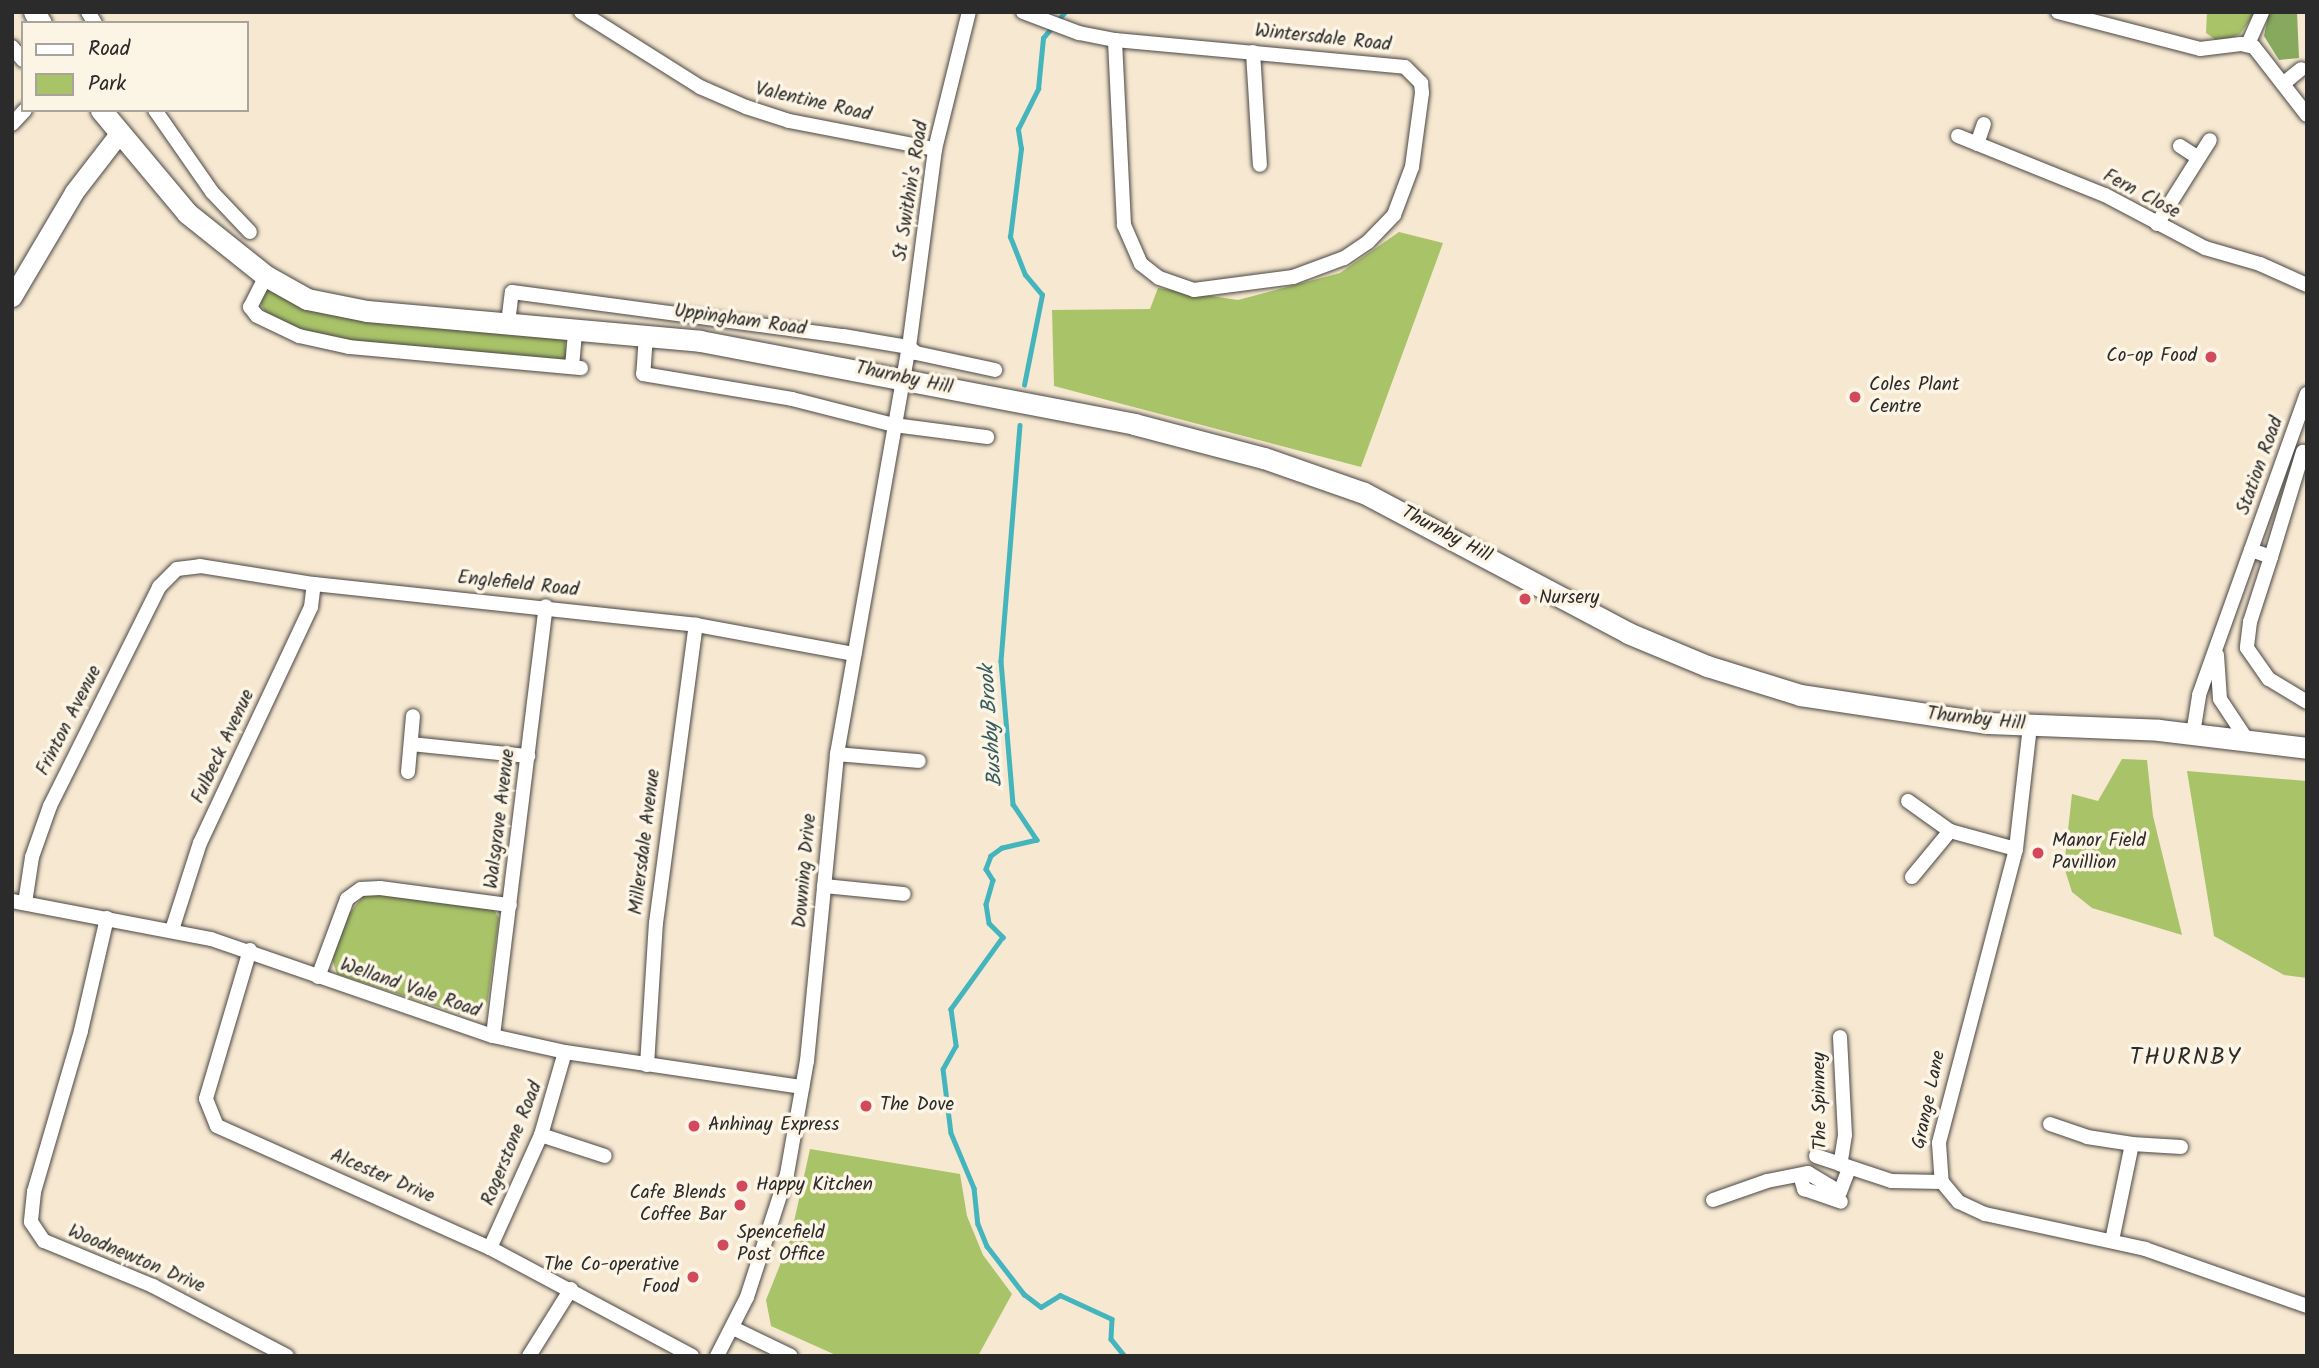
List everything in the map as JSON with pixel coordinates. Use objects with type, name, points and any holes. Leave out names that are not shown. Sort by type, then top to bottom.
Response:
[{"type":"highway","points":[[102,112],[118,135],[187,213],[266,276],[307,299],[335,307],[576,329]]},
{"type":"highway","name":"Thurnby Hill","points":[[576,329],[646,335],[754,350],[1134,424],[1319,476],[1403,512],[1628,633],[1747,680],[1845,704],[2029,726],[2193,734],[2307,748]]},
{"type":"main road","points":[[12,297],[74,192],[118,135]]},
{"type":"street","name":"Valentine Road","points":[[581,12],[700,88],[746,107],[789,121],[935,149]]},
{"type":"street","name":"St Swithin's Road","points":[[902,379],[909,347],[935,149],[969,12]]},
{"type":"street","name":"Wintersdale Road","points":[[1023,12],[1055,24],[1115,40],[1405,67],[1421,83],[1422,93],[1412,167],[1394,215],[1368,242],[1344,258],[1293,277],[1194,290],[1158,278],[1141,264],[1124,225],[1115,40]]},
{"type":"street","points":[[2058,12],[2200,49],[2248,44],[2259,50],[2307,115]]},
{"type":"street","points":[[2248,44],[2262,12]]},
{"type":"street","points":[[1253,52],[1261,165]]},
{"type":"street","points":[[2284,83],[2301,69]]},
{"type":"street","points":[[156,112],[212,192],[250,232]]},
{"type":"street","points":[[1977,144],[1984,124]]},
{"type":"street","name":"Fern Close","points":[[1958,136],[2105,195],[2205,248],[2260,264],[2307,285]]},
{"type":"street","points":[[2157,224],[2210,140]]},
{"type":"street","points":[[2180,146],[2197,157]]},
{"type":"street","points":[[266,276],[250,307],[257,316],[299,335],[349,347],[577,367],[576,329]]},
{"type":"street","name":"Uppingham Road","points":[[508,323],[512,292],[616,303],[909,347],[916,353],[995,370]]},
{"type":"street","points":[[646,335],[643,374],[792,399],[894,425],[987,437]]},
{"type":"street","name":"Downing Drive","points":[[716,1356],[733,1328],[777,1212],[802,1087],[837,754],[902,379]]},
{"type":"street","name":"Station Road","points":[[2193,734],[2193,712],[2307,394]]},
{"type":"street","name":"Station Road","points":[[2303,452],[2250,622],[2247,648],[2269,679],[2307,702]]},
{"type":"street","points":[[2251,550],[2271,556]]},
{"type":"street","name":"Englefield Road","points":[[177,569],[200,566],[314,583],[546,606],[696,625],[854,653]]},
{"type":"street","name":"Frinton Avenue","points":[[18,902],[50,806],[159,587],[177,569]]},
{"type":"street","name":"Fulbeck Avenue","points":[[172,929],[200,843],[311,607],[314,583]]},
{"type":"street","name":"Walsgrave Avenue","points":[[493,1036],[546,606]]},
{"type":"street","name":"Millersdale Avenue","points":[[647,1065],[657,909],[696,625]]},
{"type":"street","name":"Station Road","points":[[2217,643],[2218,693],[2247,740]]},
{"type":"street","points":[[408,772],[413,716]]},
{"type":"street","name":"Grange Lane","points":[[1942,1182],[1937,1158],[1951,1086],[2016,849],[2029,726]]},
{"type":"street","points":[[411,744],[528,756]]},
{"type":"street","points":[[837,754],[919,761]]},
{"type":"street","points":[[1909,801],[1950,831],[2016,849]]},
{"type":"street","points":[[1912,877],[1950,831]]},
{"type":"street","points":[[824,886],[904,894]]},
{"type":"street","points":[[318,977],[347,899],[361,890],[380,888],[510,905]]},
{"type":"street","name":"Welland Vale Road","points":[[18,902],[172,929],[250,950],[318,977],[493,1036],[565,1052],[802,1087]]},
{"type":"street","name":"Woodnewton Drive","points":[[107,918],[81,1031],[34,1192],[31,1222],[44,1241],[164,1291],[288,1356]]},
{"type":"street","name":"Alcester Drive","points":[[250,950],[206,1099],[217,1126],[490,1248],[692,1356]]},
{"type":"street","name":"The Spinney","points":[[1840,1037],[1844,1167]]},
{"type":"street","name":"Rogerstone Road","points":[[490,1248],[541,1136],[565,1052]]},
{"type":"street","points":[[2050,1124],[2087,1137],[2132,1144],[2181,1147]]},
{"type":"street","points":[[541,1136],[605,1156]]},
{"type":"street","points":[[2112,1241],[2132,1144]]},
{"type":"street","name":"The Spinney","points":[[1816,1156],[1892,1181],[1942,1182]]},
{"type":"street","points":[[1713,1200],[1767,1181],[1808,1173],[1840,1192],[1844,1167]]},
{"type":"street","points":[[1800,1175],[1804,1189],[1841,1202]]},
{"type":"street","points":[[1942,1182],[1959,1202],[1985,1214],[2112,1241],[2307,1306]]},
{"type":"street","points":[[529,1356],[571,1289]]},
{"type":"street","points":[[733,1328],[790,1356]]},
{"type":"green space","points":[[2207,12],[2256,12],[2240,34],[2220,43],[2206,33]]},
{"type":"green space","points":[[2269,12],[2297,12],[2299,58],[2279,60],[2264,36]]},
{"type":"green space","points":[[1399,232],[1443,243],[1361,467],[1054,386],[1052,310],[1150,309],[1158,288],[1238,300],[1340,273]]},
{"type":"green space","points":[[271,289],[564,336],[567,357],[562,360],[344,340],[299,329],[266,314],[259,300],[263,290]]},
{"type":"green space","points":[[2122,759],[2147,760],[2153,816],[2182,935],[2092,908],[2072,892],[2064,867],[2072,794],[2098,801]]},
{"type":"green space","points":[[2187,771],[2307,781],[2307,978],[2284,975],[2214,936]]},
{"type":"green space","points":[[379,892],[494,910],[499,918],[487,1005],[481,1012],[460,1014],[337,974],[332,959],[344,920],[364,895]]},
{"type":"green space","points":[[810,1149],[960,1174],[967,1216],[983,1255],[1012,1294],[978,1356],[838,1356],[771,1326],[766,1300],[790,1240]]},
{"type":"waterway","name":"Bushby Brook","points":[[1024,385],[1042,295],[1025,275],[1010,237],[1021,149],[1018,129],[1038,89],[1043,38],[1065,12]]},
{"type":"waterway","name":"Bushby Brook","points":[[1020,425],[1001,661],[1013,804],[1037,840],[1002,848],[991,856],[986,869],[993,880],[986,904],[989,923],[1003,937],[951,1009],[956,1046],[943,1069],[951,1133],[974,1188],[978,1224],[987,1246],[1024,1294],[1041,1307],[1060,1295],[1112,1319],[1111,1339],[1125,1356]]},
{"type":"place","name":"Co-op Food","points":[[2211,357]]},
{"type":"place","name":"Coles Plant Centre","points":[[1855,397]]},
{"type":"place","name":"Nursery","points":[[1525,599]]},
{"type":"place","name":"Manor Field Pavillion","points":[[2038,853]]},
{"type":"place","name":"The Dove","points":[[866,1106]]},
{"type":"place","name":"Anhinay Express","points":[[694,1126]]},
{"type":"place","name":"Happy Kitchen","points":[[742,1186]]},
{"type":"place","name":"Cafe Blends Coffee Bar","points":[[740,1205]]},
{"type":"place","name":"Spencefield Post Office","points":[[723,1245]]},
{"type":"place","name":"The Co-operative Food","points":[[693,1277]]},
{"type":"district","name":"THURNBY","points":[[2186,1058]]}]
